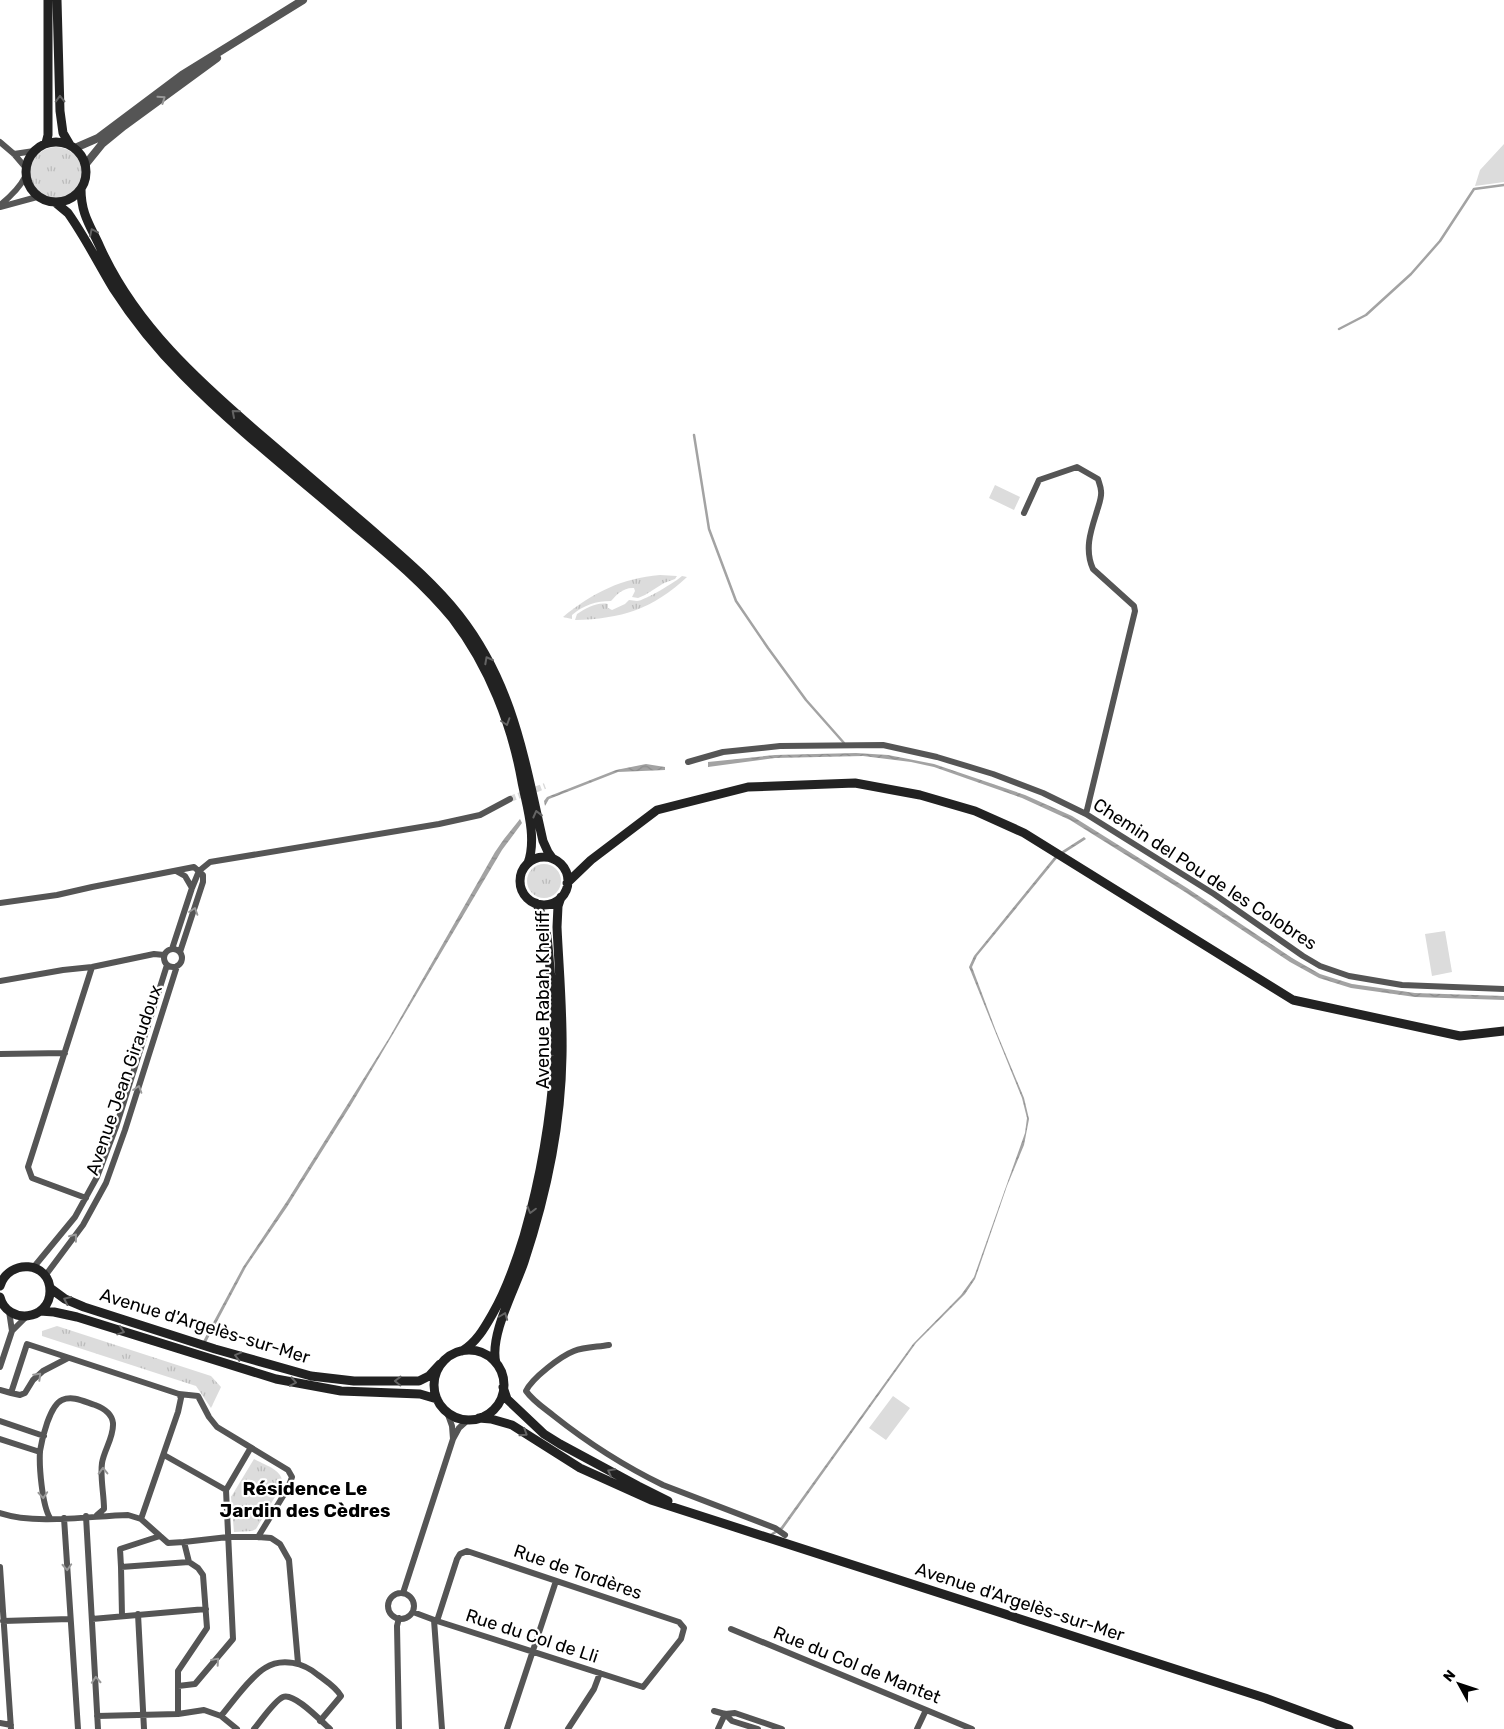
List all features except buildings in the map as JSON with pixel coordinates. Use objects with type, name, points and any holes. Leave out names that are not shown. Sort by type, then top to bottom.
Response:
[{"type":"main road","points":[[46,143],[48,135],[48,0]]},
{"type":"main road","points":[[57,0],[60,111],[63,133],[86,165],[85,182],[74,196],[66,201],[56,203],[38,197],[32,191],[26,172],[28,159],[34,151],[46,143],[62,142],[72,147]]},
{"type":"main road","points":[[81,189],[83,211],[107,263],[156,335],[185,367],[219,399],[439,591],[479,642],[508,701],[521,742],[548,852],[553,859],[562,865],[575,868],[591,860]]},
{"type":"main road","points":[[56,203],[68,213],[86,239],[113,288],[128,310],[151,341],[182,374],[213,405],[401,565],[453,620],[472,647],[486,674],[501,706],[513,744],[529,820],[531,854],[528,864],[521,875],[521,889],[525,895],[536,903],[549,904],[561,897],[568,883],[562,865]]},
{"type":"main road","points":[[568,883],[591,860],[657,810],[748,786],[855,783],[920,795],[975,811],[1024,833],[1293,1000],[1460,1036],[1504,1031]]},
{"type":"main road","points":[[528,864],[540,857],[553,859]]},
{"type":"main road","name":"Avenue Rabah Kheliff","points":[[496,1363],[494,1354],[498,1332],[524,1263],[539,1215],[550,1165],[559,1105],[562,1056],[556,927],[561,897]]},
{"type":"main road","name":"Avenue Rabah Kheliff","points":[[462,1350],[470,1346],[486,1325],[500,1301],[509,1280],[531,1212],[548,1131],[555,1055],[554,1003],[547,932],[536,903]]},
{"type":"main road","points":[[0,1286],[3,1275],[19,1267],[33,1268],[44,1276],[50,1288],[48,1301],[40,1312],[26,1317],[9,1311],[4,1307],[0,1297]]},
{"type":"main road","name":"Avenue d'Argelès-sur-Mer","points":[[50,1288],[65,1300],[84,1307],[215,1349],[311,1376],[354,1381],[419,1381],[429,1376],[440,1364]]},
{"type":"main road","name":"Avenue d'Argelès-sur-Mer","points":[[40,1312],[54,1312],[77,1316],[276,1379],[341,1391],[420,1394],[437,1399]]},
{"type":"main road","points":[[462,1350],[470,1350],[484,1354],[496,1363],[503,1378],[503,1387],[501,1397],[496,1406],[488,1413],[474,1419],[454,1416],[447,1412],[437,1399],[434,1382],[440,1364],[446,1358],[462,1350]]},
{"type":"main road","name":"Avenue d'Argelès-sur-Mer","points":[[503,1387],[507,1399],[552,1439],[638,1486],[702,1517]]},
{"type":"main road","name":"Avenue d'Argelès-sur-Mer","points":[[474,1419],[491,1419],[512,1425],[568,1461],[651,1500],[1265,1698],[1349,1729]]},
{"type":"main road","name":"Avenue d'Argelès-sur-Mer","points":[[1327,1722],[1338,1729]]},
{"type":"street","points":[[72,147],[98,138],[182,75],[303,0]]},
{"type":"street","points":[[86,165],[102,144],[124,126],[210,64],[239,40]]},
{"type":"street","points":[[0,142],[14,154],[26,172],[17,190],[0,206]]},
{"type":"street","points":[[14,154],[34,151]]},
{"type":"street","points":[[0,206],[38,197]]},
{"type":"street","points":[[1024,513],[1039,480],[1077,467],[1098,479],[1101,491],[1089,537],[1088,556],[1090,564],[1093,569],[1134,606],[1135,611],[1086,814]]},
{"type":"street","name":"Chemin del Pou de les Colobres","points":[[688,762],[723,752],[780,746],[883,745],[937,757],[993,774],[1086,814],[1214,894],[1320,966],[1349,976],[1402,985],[1504,989]]},
{"type":"street","points":[[185,876],[199,871],[210,862],[439,824],[480,815],[510,799]]},
{"type":"street","points":[[0,904],[57,895],[194,867],[203,875],[203,882],[180,952],[182,961],[174,967],[167,965],[164,955]]},
{"type":"street","points":[[176,871],[185,876],[192,888]]},
{"type":"street","points":[[164,955],[172,949],[199,871]]},
{"type":"street","points":[[172,949],[180,952]]},
{"type":"street","points":[[0,981],[62,970],[92,967],[154,954],[164,955]]},
{"type":"street","name":"Avenue Jean Giraudoux","points":[[33,1268],[75,1217],[97,1177],[116,1127],[167,965]]},
{"type":"street","name":"Avenue Jean Giraudoux","points":[[44,1276],[83,1225],[106,1183],[128,1122],[177,966]]},
{"type":"street","points":[[86,1198],[32,1178],[28,1167],[92,967]]},
{"type":"street","points":[[0,1054],[65,1054]]},
{"type":"street","points":[[9,1311],[12,1331]]},
{"type":"street","points":[[0,1367],[12,1331],[26,1317]]},
{"type":"street","points":[[11,1393],[27,1344],[179,1394],[198,1396],[209,1418],[217,1427],[250,1449],[288,1470],[292,1477],[288,1488],[258,1537]]},
{"type":"street","points":[[609,1345],[574,1351],[543,1371],[530,1382],[526,1391],[531,1398],[594,1446],[648,1478],[775,1528],[785,1535]]},
{"type":"street","points":[[0,1390],[20,1395],[25,1393],[43,1371],[68,1358]]},
{"type":"street","points":[[141,1519],[178,1412],[179,1394]]},
{"type":"street","points":[[50,1518],[44,1506],[40,1452],[50,1416],[55,1406],[61,1400],[70,1398],[101,1407],[109,1413],[113,1422],[112,1432],[102,1465],[104,1509],[96,1516]]},
{"type":"street","points":[[447,1412],[452,1426],[453,1439]]},
{"type":"street","points":[[403,1593],[453,1439],[459,1428],[474,1419]]},
{"type":"street","points":[[0,1421],[44,1436]]},
{"type":"street","points":[[0,1439],[40,1452]]},
{"type":"street","points":[[178,1686],[195,1684],[233,1639],[226,1490],[250,1449]]},
{"type":"street","points":[[164,1455],[226,1490]]},
{"type":"street","points":[[0,1513],[17,1518],[64,1518],[128,1514],[141,1519],[168,1543],[228,1537],[271,1538],[280,1544],[289,1560],[298,1663]]},
{"type":"street","points":[[86,1516],[98,1729]]},
{"type":"street","points":[[64,1518],[78,1729]]},
{"type":"street","points":[[122,1616],[120,1549],[160,1536]]},
{"type":"street","points":[[184,1542],[188,1562]]},
{"type":"street","name":"Rue de Tordères","points":[[436,1621],[456,1559],[467,1550],[679,1622],[684,1628],[682,1639],[643,1687]]},
{"type":"street","points":[[121,1567],[188,1562],[198,1568],[203,1575],[207,1628],[178,1671],[178,1714]]},
{"type":"street","points":[[0,1567],[11,1727],[0,1723]]},
{"type":"street","points":[[507,1729],[556,1581]]},
{"type":"street","points":[[403,1593],[410,1596],[413,1600],[413,1612],[407,1618],[399,1618],[390,1612],[388,1604],[393,1596],[403,1593]]},
{"type":"street","points":[[92,1619],[206,1609]]},
{"type":"street","name":"Rue du Col de Lli","points":[[413,1612],[643,1687]]},
{"type":"street","points":[[138,1614],[144,1729]]},
{"type":"street","points":[[399,1618],[397,1626],[399,1729]]},
{"type":"street","points":[[3,1621],[70,1619]]},
{"type":"street","points":[[436,1621],[442,1729]]},
{"type":"street","name":"Rue du Col de Mantet","points":[[731,1629],[972,1729]]},
{"type":"street","points":[[221,1716],[256,1675],[265,1668],[273,1664],[298,1663],[308,1666],[341,1696],[320,1721]]},
{"type":"street","points":[[568,1729],[594,1689],[600,1673]]},
{"type":"street","points":[[254,1729],[282,1697],[288,1696],[296,1699],[330,1729]]},
{"type":"street","points":[[98,1716],[178,1714],[204,1710],[221,1716],[237,1729]]},
{"type":"street","points":[[918,1729],[926,1710]]},
{"type":"street","points":[[714,1711],[724,1714],[735,1713],[782,1729]]},
{"type":"street","points":[[718,1729],[724,1714]]},
{"type":"street","points":[[724,1714],[732,1721],[758,1729]]},
{"type":"green space","points":[[1504,144],[1504,182],[1475,186],[1480,170]]},
{"type":"green space","points":[[56,147],[66,149],[74,155],[80,163],[82,173],[80,183],[74,191],[66,197],[56,199],[46,197],[38,191],[32,183],[30,173],[32,163],[38,155],[46,149]]},
{"type":"green space","points":[[995,485],[1020,497],[1014,510],[989,498]]},
{"type":"green space","points":[[660,575],[677,576],[675,579],[638,598],[632,597],[635,591],[634,588],[627,589],[611,601],[586,606],[572,615],[572,619],[563,617],[574,608],[608,588],[633,579]]},
{"type":"green space","points":[[682,576],[687,577],[662,597],[636,610],[607,617],[575,620],[577,614],[596,605],[608,604],[608,608],[612,610],[629,600],[637,601],[646,598]]},
{"type":"green space","points":[[544,864],[551,865],[556,869],[560,874],[560,888],[556,893],[551,897],[544,898],[537,897],[532,893],[528,888],[527,881],[528,874],[532,869],[537,865]]},
{"type":"green space","points":[[1445,931],[1452,972],[1432,976],[1425,934]]},
{"type":"green space","points":[[57,1326],[211,1376],[221,1387],[211,1408],[196,1386],[42,1336],[42,1331]]},
{"type":"green space","points":[[893,1396],[910,1408],[886,1440],[869,1428]]},
{"type":"green space","points":[[254,1459],[277,1472],[282,1480],[282,1485],[256,1529],[234,1532],[231,1497]]},
{"type":"water","points":[[856,753],[888,755],[934,764],[1025,795],[1072,816],[1187,888],[1292,958],[1320,974],[1352,984],[1415,993],[1504,996],[1504,1000],[1415,997],[1351,988],[1319,978],[1290,962],[1185,892],[1070,820],[1022,798],[934,767],[863,756],[775,758],[708,767],[708,762],[775,755]]},
{"type":"water","points":[[646,764],[665,767],[665,770],[618,772],[549,799],[545,806],[544,801],[547,797],[616,770]]},
{"type":"water","points":[[520,819],[522,823],[502,850],[351,1105],[287,1207],[246,1267],[203,1348],[200,1347],[243,1267],[287,1201],[389,1038],[495,852]]},
{"type":"water","points":[[1084,837],[1086,839],[1058,857],[977,956],[972,967],[1024,1098],[1029,1119],[1024,1145],[1007,1186],[975,1279],[965,1294],[916,1343],[783,1529],[773,1535],[770,1534],[781,1527],[913,1344],[961,1295],[974,1277],[1025,1133],[1027,1118],[1022,1098],[969,967],[974,956],[1056,855]]},
{"type":"waterway","points":[[1339,329],[1366,315],[1411,274],[1440,241],[1474,189],[1504,185]]},
{"type":"waterway","points":[[694,435],[709,529],[736,601],[806,700],[844,743]]},
{"type":"tunnel","points":[[510,799],[545,786]]},
{"type":"district","name":"Résidence Le Jardin des Cèdres","points":[[305,1499]]}]
